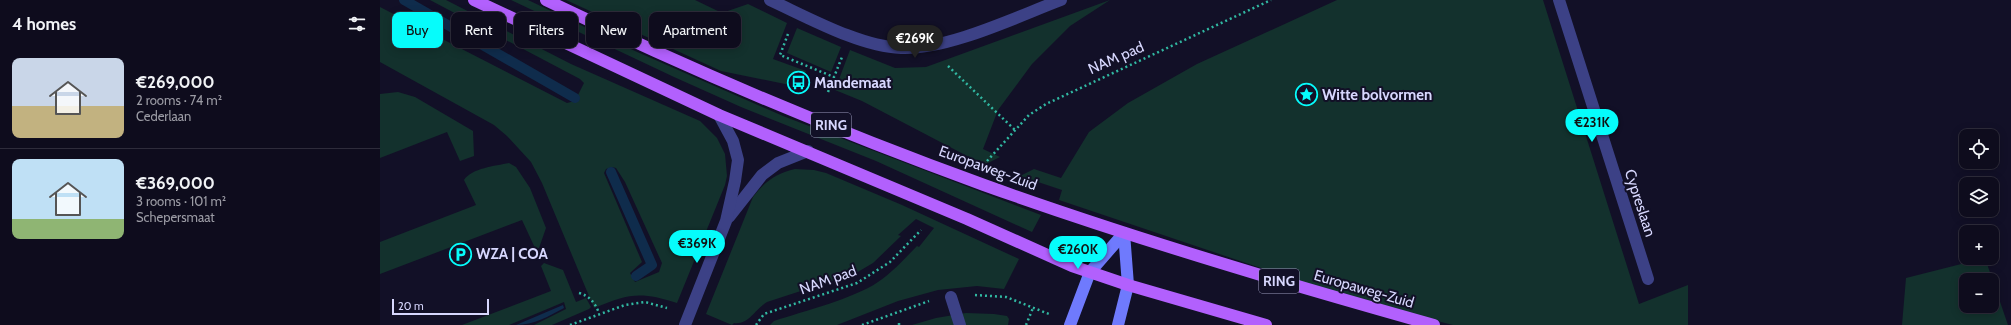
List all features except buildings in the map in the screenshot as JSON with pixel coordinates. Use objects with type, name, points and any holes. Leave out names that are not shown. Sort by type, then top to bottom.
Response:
[{"type":"main road","name":"RING","points":[[474,0],[719,115],[808,151],[967,219],[1030,248],[1090,272],[1266,325]]},
{"type":"main road","name":"Europaweg-Zuid","points":[[546,0],[676,62],[791,110],[986,185],[1124,233],[1306,289],[1434,325]]},
{"type":"street","points":[[770,0],[850,36],[900,48],[930,47],[996,25],[1060,0]]},
{"type":"street","name":"Cypreslaan","points":[[1559,0],[1648,279]]},
{"type":"street","points":[[687,320],[726,221],[735,181],[738,160],[733,141],[719,115]]},
{"type":"street","points":[[726,221],[762,175],[778,163],[808,151]]},
{"type":"street","points":[[1070,325],[1090,272],[1124,233]]},
{"type":"street","points":[[1118,325],[1128,284],[1124,233]]},
{"type":"street","points":[[951,297],[960,325]]},
{"type":"path","name":"NAM pad","points":[[987,161],[1029,115],[1046,104],[1074,89],[1271,0]]},
{"type":"path","points":[[797,12],[780,55],[834,77]]},
{"type":"path","points":[[930,47],[1015,130]]},
{"type":"path","points":[[828,92],[843,56]]},
{"type":"path","name":"NAM pad","points":[[756,325],[764,314],[857,283],[890,262],[921,230]]},
{"type":"path","points":[[579,293],[587,295],[596,304],[599,313]]},
{"type":"path","points":[[570,325],[625,304],[645,302],[687,320]]},
{"type":"path","points":[[1026,325],[1033,308]]},
{"type":"green space","points":[[430,0],[446,0],[469,12],[453,12]]},
{"type":"green space","points":[[511,0],[528,0],[553,12],[536,12]]},
{"type":"green space","points":[[566,0],[695,0],[720,12],[649,12],[649,38],[641,34],[641,12],[592,12]]},
{"type":"green space","points":[[1110,0],[1070,26],[1032,64],[998,110],[983,149],[1000,157],[986,164],[971,158],[862,101],[835,90],[850,50],[895,68],[926,67]]},
{"type":"green space","points":[[1337,0],[1543,0],[1639,304],[1688,285],[1688,325],[1453,325],[1362,302],[1059,200],[1062,190],[1020,176],[1034,169],[1061,178],[1089,132],[1128,103],[1197,64]]},
{"type":"green space","points":[[748,4],[787,23],[773,59],[806,71],[803,78],[798,76],[795,84],[790,83],[790,85],[721,71],[671,48],[741,48],[741,12],[725,12]]},
{"type":"green space","points":[[380,7],[392,13],[392,48],[443,48],[443,39],[451,43],[451,48],[460,48],[567,103],[575,101],[584,83],[580,79],[521,48],[540,48],[571,64],[700,121],[717,138],[725,154],[727,176],[725,185],[677,303],[653,297],[634,296],[625,297],[594,308],[542,183],[531,162],[507,136],[494,125],[380,62]],"holes":[[[612,167],[616,168],[625,182],[662,263],[659,272],[635,282],[630,273],[642,262],[604,173],[606,169]]]},
{"type":"green space","points":[[578,24],[586,28],[586,35],[578,32]]},
{"type":"green space","points":[[797,28],[841,47],[831,72],[787,53]]},
{"type":"green space","points":[[506,31],[514,35],[514,44],[506,40]]},
{"type":"green space","points":[[613,48],[629,48],[783,116],[1041,215],[1032,232],[876,161],[741,107]]},
{"type":"green space","points":[[398,92],[415,97],[473,131],[474,156],[460,161],[447,132],[380,158],[380,94]]},
{"type":"green space","points":[[509,163],[516,167],[530,188],[546,228],[539,248],[535,248],[522,220],[380,274],[380,242],[476,205],[464,180],[478,170]]},
{"type":"green space","points":[[795,169],[814,170],[826,173],[902,205],[1019,259],[1004,289],[977,286],[938,290],[898,301],[837,325],[770,325],[774,321],[855,294],[878,282],[899,265],[917,246],[919,247],[934,228],[916,219],[898,235],[901,236],[873,263],[856,273],[767,302],[744,322],[734,323],[732,325],[706,314],[753,197],[771,179],[782,173]]},
{"type":"green space","points":[[544,263],[563,270],[576,302],[586,298],[591,307],[552,325],[534,325],[566,309],[564,302],[509,325],[462,325],[551,291],[541,266]]},
{"type":"green space","points":[[1959,265],[1987,265],[1990,273],[1959,273],[1959,313],[1999,313],[1999,299],[2008,325],[1902,325],[1906,278]]},
{"type":"green space","points":[[966,313],[1007,316],[1009,319],[1008,325],[912,325],[936,318]]},
{"type":"water","points":[[563,305],[564,308],[541,320],[523,325],[516,325]]},
{"type":"waterway","points":[[404,0],[575,98]]},
{"type":"waterway","points":[[611,172],[652,265],[636,276]]},
{"type":"place","name":"Mandemaat","points":[[799,83]]},
{"type":"place","name":"Witte bolvormen","points":[[1307,95]]},
{"type":"place","name":"WZA | COA","points":[[461,254]]}]
